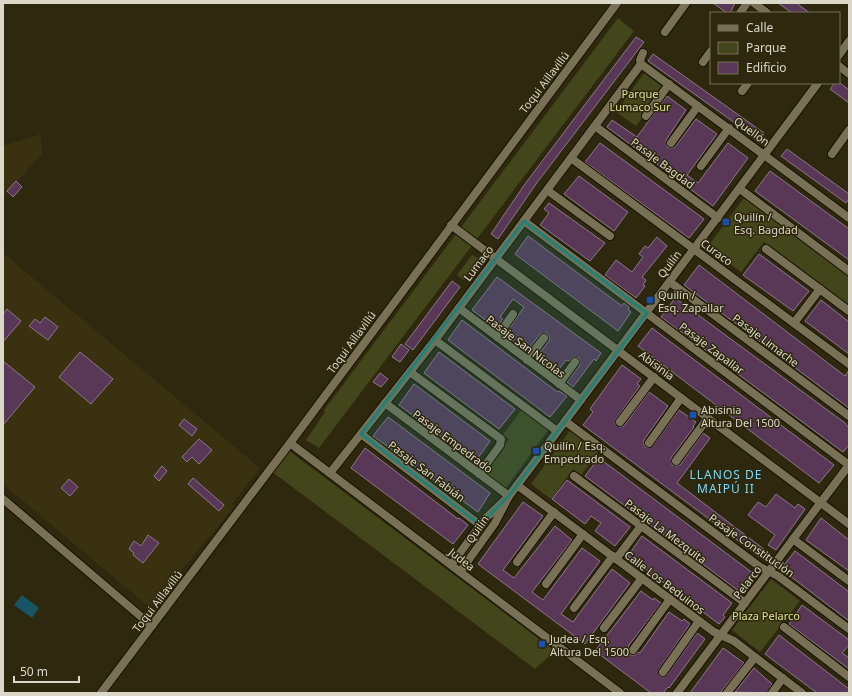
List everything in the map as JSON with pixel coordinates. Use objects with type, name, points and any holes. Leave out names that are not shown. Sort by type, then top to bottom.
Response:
[{"type":"street","name":"Toqui Aillavillú","points":[[101,693],[290,443],[617,3]]},
{"type":"street","points":[[665,32],[686,3]]},
{"type":"street","points":[[741,12],[747,3]]},
{"type":"street","points":[[754,3],[766,12]]},
{"type":"street","points":[[840,54],[849,41]]},
{"type":"street","points":[[703,62],[710,52]]},
{"type":"street","points":[[641,64],[640,60],[643,53]]},
{"type":"street","name":"Quellón","points":[[641,64],[765,154],[849,218]]},
{"type":"street","name":"Lumaco","points":[[330,473],[435,340],[641,64]]},
{"type":"street","points":[[840,67],[849,74]]},
{"type":"street","points":[[646,116],[669,84]]},
{"type":"street","points":[[742,91],[747,84]]},
{"type":"street","name":"Quilín","points":[[451,564],[480,525],[517,485],[817,84]]},
{"type":"street","points":[[671,143],[698,106]]},
{"type":"street","name":"Pasaje Bagdad","points":[[595,126],[718,218]]},
{"type":"street","points":[[701,166],[729,128]]},
{"type":"street","points":[[832,154],[849,130]]},
{"type":"street","name":"Curaco","points":[[571,158],[685,244],[695,248],[849,364]]},
{"type":"street","points":[[740,189],[849,271]]},
{"type":"street","points":[[547,190],[610,236]]},
{"type":"street","name":"Pasaje Zapallar","points":[[524,221],[849,465]]},
{"type":"street","name":"Abisinia","points":[[451,225],[849,524]]},
{"type":"street","points":[[766,249],[849,311]]},
{"type":"street","name":"Pasaje Limache","points":[[670,282],[849,416]]},
{"type":"street","points":[[794,323],[820,289]]},
{"type":"street","name":"Pasaje San Nicolas","points":[[458,308],[581,400]]},
{"type":"street","points":[[497,337],[513,314]]},
{"type":"street","points":[[527,360],[544,338]]},
{"type":"street","points":[[435,340],[557,431]]},
{"type":"street","points":[[559,384],[575,362]]},
{"type":"street","points":[[410,372],[501,439],[500,445],[479,474]]},
{"type":"street","points":[[620,422],[654,377]]},
{"type":"street","points":[[649,442],[681,398]]},
{"type":"street","name":"Pasaje Empedrado","points":[[385,403],[508,496]]},
{"type":"street","points":[[676,461],[708,418]]},
{"type":"street","name":"Pasaje Constitución","points":[[565,421],[760,567],[778,576],[849,629]]},
{"type":"street","name":"Pasaje San Fabián","points":[[360,434],[480,525]]},
{"type":"street","name":"Judea","points":[[290,443],[451,564],[548,640],[620,693]]},
{"type":"street","name":"Pelarco","points":[[677,693],[849,465]]},
{"type":"street","name":"Pasaje La Mezquita","points":[[574,476],[745,604]]},
{"type":"street","name":"Calle Los Beduinos","points":[[517,485],[699,621],[721,635],[734,641],[802,693]]},
{"type":"street","name":"Quilín","points":[[460,572],[495,523],[508,496]]},
{"type":"street","points":[[3,499],[152,626]]},
{"type":"street","points":[[517,562],[554,512]]},
{"type":"street","points":[[574,608],[641,526]]},
{"type":"street","points":[[546,584],[583,534]]},
{"type":"street","points":[[793,539],[849,581]]},
{"type":"street","points":[[604,628],[642,578]]},
{"type":"street","points":[[633,650],[670,599]]},
{"type":"street","points":[[662,672],[699,621]]},
{"type":"street","points":[[784,627],[849,677]]},
{"type":"street","points":[[727,693],[755,657]]},
{"type":"street","points":[[772,693],[783,678]]},
{"type":"highlighted area","points":[[524,221],[647,313],[509,496],[480,525],[361,434]]},
{"type":"shaded area","points":[[41,134],[42,154],[3,197],[3,146]]},
{"type":"shaded area","points":[[3,253],[260,468],[232,504],[235,506],[150,608],[3,484]]},
{"type":"green space","points":[[618,18],[634,31],[319,448],[306,440],[325,412],[324,410]]},
{"type":"green space","name":"Parque Lumaco Sur","points":[[644,73],[664,88],[636,126],[616,112]]},
{"type":"green space","points":[[743,199],[748,199],[849,275],[849,305],[764,242],[741,272],[709,248],[709,245]]},
{"type":"green space","points":[[472,255],[479,259],[463,280],[457,275]]},
{"type":"green space","points":[[522,409],[549,429],[505,489],[484,473],[509,439],[503,435]]},
{"type":"green space","points":[[571,429],[600,450],[581,475],[573,469],[551,499],[531,484]]},
{"type":"green space","points":[[288,450],[555,651],[535,669],[271,471]]},
{"type":"green space","points":[[500,507],[490,528],[461,564],[457,561],[484,524]]},
{"type":"green space","name":"Plaza Pelarco","points":[[771,579],[800,601],[760,652],[732,630]]},
{"type":"water","points":[[22,595],[39,608],[32,618],[14,605]]},
{"type":"building","points":[[713,3],[735,3],[730,12],[726,12]]},
{"type":"building","points":[[778,3],[796,3],[809,12],[791,12]]},
{"type":"building","points":[[636,37],[644,42],[536,184],[498,239],[491,234],[525,184]]},
{"type":"building","points":[[653,54],[764,133],[759,140],[648,61]]},
{"type":"building","points":[[840,83],[849,90],[849,103],[830,89],[834,84]]},
{"type":"building","points":[[667,96],[686,110],[666,140],[667,147],[675,147],[696,119],[717,134],[687,175],[698,183],[728,143],[748,158],[713,206],[607,127],[612,120],[637,137]]},
{"type":"building","points":[[600,143],[704,219],[689,238],[585,162]]},
{"type":"building","points":[[787,149],[849,194],[849,199],[846,203],[781,156]]},
{"type":"building","points":[[770,171],[849,229],[849,260],[755,191]]},
{"type":"building","points":[[579,176],[628,212],[614,231],[564,194]]},
{"type":"building","points":[[16,181],[22,187],[13,197],[7,191]]},
{"type":"building","points":[[549,203],[605,243],[590,261],[540,225],[549,213],[544,209]]},
{"type":"building","points":[[528,236],[622,306],[624,303],[629,307],[628,309],[631,312],[618,331],[515,254]]},
{"type":"building","points":[[657,237],[667,246],[642,277],[646,280],[643,285],[645,286],[636,298],[605,275],[616,260],[632,272],[643,257],[639,254],[645,246],[648,248]]},
{"type":"building","points":[[759,254],[809,291],[793,311],[743,275]]},
{"type":"building","points":[[699,265],[845,376],[849,370],[849,408],[684,285]]},
{"type":"building","points":[[497,277],[601,353],[596,361],[594,359],[573,387],[567,382],[580,365],[579,358],[573,357],[569,361],[566,360],[556,373],[536,358],[549,341],[549,336],[547,333],[540,334],[527,351],[505,335],[524,307],[513,299],[500,317],[503,319],[496,328],[472,310]]},
{"type":"building","points":[[452,281],[460,287],[413,350],[405,344]]},
{"type":"building","points":[[675,298],[845,423],[849,428],[849,445],[843,452],[661,317]]},
{"type":"building","points":[[821,300],[849,322],[849,354],[805,321]]},
{"type":"building","points":[[7,309],[21,321],[3,342],[3,314]]},
{"type":"building","points":[[45,317],[58,327],[48,340],[29,326],[35,319],[40,323]]},
{"type":"building","points":[[462,320],[556,391],[559,391],[567,396],[550,417],[448,340]]},
{"type":"building","points":[[652,328],[834,465],[819,483],[638,346]]},
{"type":"building","points":[[401,344],[409,350],[400,362],[392,357]]},
{"type":"building","points":[[80,352],[113,379],[91,404],[59,377]]},
{"type":"building","points":[[439,352],[515,409],[499,429],[424,373]]},
{"type":"building","points":[[3,361],[35,387],[3,425]]},
{"type":"building","points":[[622,365],[641,379],[637,384],[640,386],[616,419],[615,424],[620,427],[624,426],[649,392],[668,406],[644,440],[644,445],[646,448],[653,446],[679,410],[696,422],[693,426],[694,427],[671,458],[672,465],[680,465],[703,433],[710,438],[677,483],[769,553],[764,560],[583,425],[593,412],[590,409]]},
{"type":"building","points":[[380,373],[388,379],[381,387],[373,382]]},
{"type":"building","points":[[414,384],[490,441],[475,462],[399,405]]},
{"type":"building","points":[[388,417],[490,493],[478,512],[373,436]]},
{"type":"building","points":[[184,419],[197,429],[192,436],[179,425]]},
{"type":"building","points":[[199,439],[212,450],[199,464],[192,457],[187,462],[182,457]]},
{"type":"building","points":[[365,448],[468,525],[453,544],[351,468]]},
{"type":"building","points":[[599,458],[754,574],[740,592],[585,476]]},
{"type":"building","points":[[162,466],[167,471],[159,481],[154,476]]},
{"type":"building","points":[[193,478],[224,505],[219,511],[188,484]]},
{"type":"building","points":[[69,479],[78,487],[70,496],[61,488]]},
{"type":"building","points":[[567,480],[630,527],[615,546],[595,531],[601,523],[591,516],[585,524],[552,499]]},
{"type":"building","points":[[776,494],[795,508],[798,504],[805,509],[776,550],[768,545],[775,535],[748,515],[758,502],[766,507]]},
{"type":"building","points":[[523,502],[543,516],[503,570],[514,578],[555,526],[572,540],[532,592],[543,600],[582,548],[600,561],[561,614],[573,622],[612,569],[630,583],[585,644],[478,564]]},
{"type":"building","points":[[821,518],[849,540],[849,571],[806,540]]},
{"type":"building","points":[[148,535],[159,543],[143,563],[133,555],[134,553],[129,549],[134,541],[141,546]]},
{"type":"building","points":[[642,536],[732,603],[723,615],[725,617],[719,624],[628,556]]},
{"type":"building","points":[[795,551],[849,592],[849,621],[781,569]]},
{"type":"building","points":[[641,591],[653,600],[654,598],[661,603],[629,645],[628,650],[630,655],[635,655],[638,652],[640,653],[669,612],[682,621],[684,619],[690,624],[659,669],[660,676],[663,677],[667,675],[697,633],[705,639],[669,688],[668,687],[663,693],[651,693],[595,651]]},
{"type":"building","points":[[802,605],[849,640],[849,645],[842,653],[849,658],[849,669],[789,624]]},
{"type":"building","points":[[779,635],[849,689],[849,693],[817,693],[765,654]]},
{"type":"building","points":[[723,648],[744,663],[720,693],[690,693]]},
{"type":"building","points":[[754,668],[772,684],[767,693],[735,692]]},
{"type":"place","name":"Quilín / Esq. Bagdad","points":[[726,222]]},
{"type":"place","name":"Quilín / Esq. Zapallar","points":[[650,300]]},
{"type":"place","name":"Abisinia Altura Del 1500","points":[[693,415]]},
{"type":"place","name":"Quilín / Esq. Empedrado","points":[[536,451]]},
{"type":"place","name":"Judea / Esq. Altura Del 1500","points":[[542,644]]},
{"type":"district","name":"LLANOS DE MAIPÚ II","points":[[726,481]]}]
